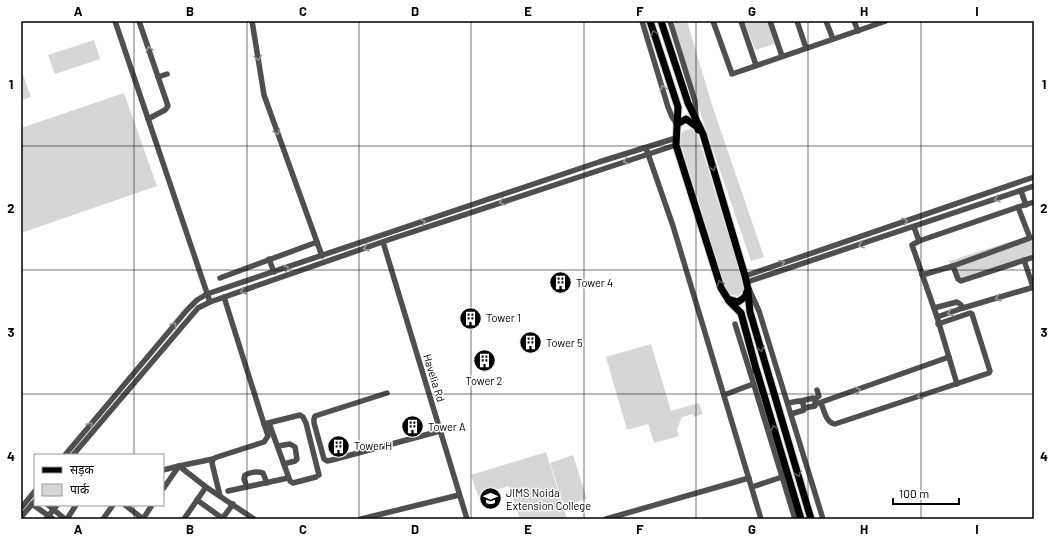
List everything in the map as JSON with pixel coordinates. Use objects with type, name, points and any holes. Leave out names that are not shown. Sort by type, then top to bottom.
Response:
[{"type":"main road","points":[[650,21],[678,107],[676,142],[721,288],[728,300],[741,313],[753,371],[802,519]]},
{"type":"main road","points":[[661,21],[688,103],[696,118],[705,142],[747,283],[750,312],[812,519]]},
{"type":"main road","points":[[677,124],[686,119],[690,121],[697,127],[705,142]]},
{"type":"main road","points":[[728,300],[738,302],[746,297],[747,283]]},
{"type":"street","points":[[115,21],[210,302]]},
{"type":"street","points":[[139,21],[168,106],[165,110],[148,119]]},
{"type":"street","points":[[252,21],[264,95],[322,256]]},
{"type":"street","points":[[642,21],[668,107],[677,124]]},
{"type":"street","points":[[670,21],[695,101],[696,118]]},
{"type":"street","points":[[712,21],[732,74],[885,21]]},
{"type":"street","points":[[741,21],[756,65]]},
{"type":"street","points":[[770,21],[782,56]]},
{"type":"street","points":[[797,21],[806,48]]},
{"type":"street","points":[[826,21],[833,39]]},
{"type":"street","points":[[854,21],[858,31]]},
{"type":"street","points":[[158,77],[167,74]]},
{"type":"street","points":[[66,454],[187,310],[197,300],[207,294],[322,256],[648,154],[676,142]]},
{"type":"street","points":[[74,454],[198,308],[224,297],[383,242],[402,232],[646,146],[676,142]]},
{"type":"street","points":[[646,146],[673,226],[762,519]]},
{"type":"street","points":[[747,283],[1034,177]]},
{"type":"street","points":[[747,283],[1034,186]]},
{"type":"street","points":[[1021,191],[1026,204]]},
{"type":"street","points":[[957,384],[937,317],[912,245],[1034,202]]},
{"type":"street","points":[[922,275],[953,266],[1032,237],[1018,207]]},
{"type":"street","points":[[914,227],[920,242]]},
{"type":"street","points":[[220,278],[317,242]]},
{"type":"street","name":"Havelia Rd","points":[[383,242],[467,519]]},
{"type":"street","points":[[953,266],[960,281],[1034,257]]},
{"type":"street","points":[[269,259],[274,272]]},
{"type":"street","points":[[937,317],[1034,287],[1024,260]]},
{"type":"street","points":[[747,283],[759,311],[823,519]]},
{"type":"street","points":[[224,297],[267,423],[278,446],[288,478],[293,483],[318,476],[306,423],[303,417],[300,415],[267,423]]},
{"type":"street","points":[[934,308],[956,302],[963,308]]},
{"type":"street","points":[[788,403],[813,398],[828,421],[831,424],[835,424],[989,373],[990,371],[972,314],[970,313],[938,324]]},
{"type":"street","points":[[735,324],[753,371],[753,384],[795,519]]},
{"type":"street","points":[[791,414],[801,412],[804,408],[817,402],[949,358]]},
{"type":"street","points":[[766,367],[776,364]]},
{"type":"street","points":[[724,395],[753,384]]},
{"type":"street","points":[[817,402],[819,396],[818,390]]},
{"type":"street","points":[[386,393],[315,416],[314,423],[324,459],[327,461],[332,460],[440,431]]},
{"type":"street","points":[[801,401],[804,408]]},
{"type":"street","points":[[164,470],[213,459],[264,442],[268,436],[267,423]]},
{"type":"street","points":[[278,446],[290,444],[295,446],[297,459],[284,464]]},
{"type":"street","points":[[213,459],[212,463],[220,496]]},
{"type":"street","points":[[179,466],[206,487],[254,519]]},
{"type":"street","points":[[164,488],[179,466]]},
{"type":"street","points":[[247,487],[244,479],[245,475],[248,473],[263,473],[267,483]]},
{"type":"street","points":[[752,487],[782,477]]},
{"type":"street","points":[[228,491],[288,478]]},
{"type":"street","points":[[606,519],[749,478]]},
{"type":"street","points":[[184,519],[206,487]]},
{"type":"street","points":[[21,517],[24,508],[34,493]]},
{"type":"street","points":[[361,519],[459,495]]},
{"type":"street","points":[[197,500],[222,519],[233,504]]},
{"type":"street","points":[[24,508],[34,502]]},
{"type":"street","points":[[38,506],[49,518],[56,508],[66,519],[75,506]]},
{"type":"street","points":[[103,519],[112,506]]},
{"type":"street","points":[[126,506],[140,518],[151,506]]},
{"type":"green space","points":[[673,21],[687,21],[712,105],[764,257],[751,261],[699,109]]},
{"type":"green space","points":[[751,21],[767,21],[775,44],[755,50],[745,23]]},
{"type":"green space","points":[[94,40],[100,59],[55,74],[48,55]]},
{"type":"green space","points":[[21,69],[31,97],[21,100]]},
{"type":"green space","points":[[124,93],[157,186],[21,233],[21,128]]},
{"type":"green space","points":[[691,129],[698,136],[744,286],[744,290],[738,296],[729,294],[726,291],[680,141],[682,132]]},
{"type":"green space","points":[[1034,234],[1034,255],[956,281],[949,261]]},
{"type":"green space","points":[[651,344],[671,411],[699,403],[703,414],[694,417],[693,414],[682,417],[677,429],[679,436],[654,443],[648,424],[627,430],[606,357]]},
{"type":"green space","points":[[546,452],[567,519],[520,519],[508,485],[478,496],[471,475]]},
{"type":"green space","points":[[573,455],[587,499],[564,506],[550,463]]},
{"type":"place","name":"Tower 4","points":[[560,283]]},
{"type":"place","name":"Tower 1","points":[[470,318]]},
{"type":"place","name":"Tower 5","points":[[530,343]]},
{"type":"place","name":"Tower 2","points":[[484,361]]},
{"type":"place","name":"Tower A","points":[[413,427]]},
{"type":"place","name":"Tower H","points":[[338,446]]},
{"type":"place","name":"JIMS Noida Extension College","points":[[490,499]]}]
